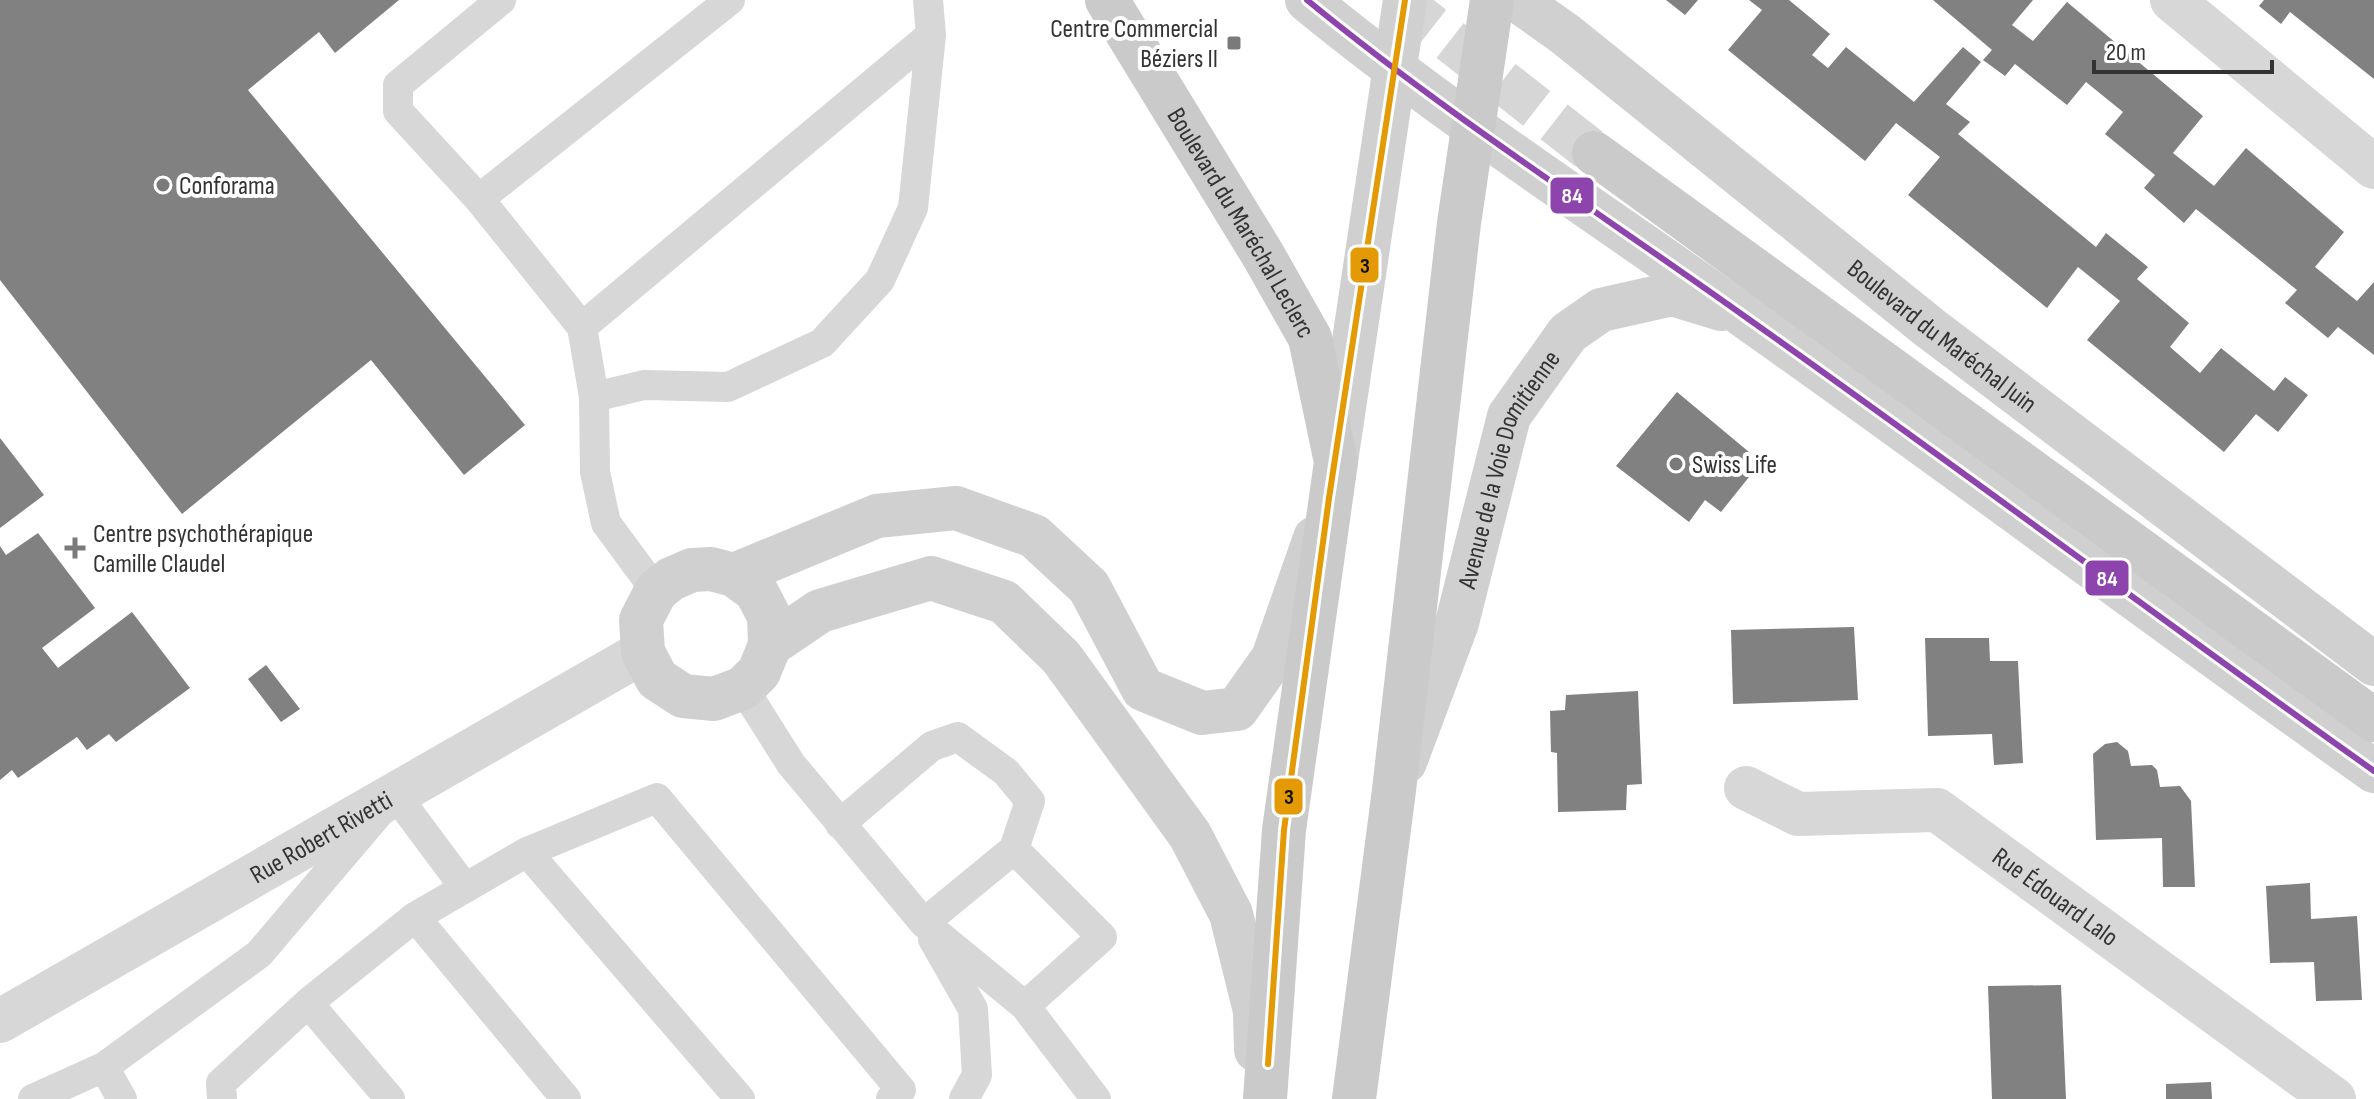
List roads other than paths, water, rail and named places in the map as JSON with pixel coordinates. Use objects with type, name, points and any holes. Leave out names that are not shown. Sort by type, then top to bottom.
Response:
[{"type":"main road","name":"Boulevard du Maréchal Leclerc","points":[[1107,0],[1263,255],[1310,338],[1333,480]]},
{"type":"main road","name":"Avenue de la Voie Domitienne","points":[[1354,1099],[1394,790],[1459,223],[1492,0]]},
{"type":"main road","name":"Boulevard du Maréchal Juin","points":[[1594,153],[2374,720]]},
{"type":"main road","points":[[1265,1099],[1284,830],[1333,480]]},
{"type":"street","points":[[1307,0],[1474,127],[1747,318],[2374,771]]},
{"type":"street","points":[[734,575],[877,516],[956,508],[1034,536],[1089,587],[1143,689],[1202,713],[1237,709],[1273,658],[1333,480],[1405,0]]},
{"type":"street","name":"Boulevard du Maréchal Juin","points":[[1517,0],[1565,34],[1930,328],[2374,664]]},
{"type":"street","points":[[2172,0],[2374,167]]},
{"type":"street","name":"Avenue de la Voie Domitienne","points":[[1394,790],[1457,623],[1509,416],[1568,333],[1601,310],[1672,294],[1747,318]]},
{"type":"street","points":[[711,569],[734,575],[756,591],[769,616],[770,645],[759,672],[743,688],[714,699],[683,696],[657,679],[643,652],[641,620],[656,591],[671,579],[692,570],[711,569]]},
{"type":"street","points":[[770,645],[820,611],[931,578],[1004,602],[1061,657],[1190,835],[1231,914],[1255,1011],[1257,1099]]},
{"type":"street","name":"Rue Robert Rivetti","points":[[0,1021],[643,652]]},
{"type":"street","name":"Rue Édouard Lalo","points":[[1746,788],[1798,814],[1937,810],[2334,1099]]},
{"type":"lane","points":[[501,0],[398,85],[398,111],[479,199],[582,327],[594,397],[595,472],[606,523],[656,591]]},
{"type":"lane","points":[[479,199],[730,0]]},
{"type":"lane","points":[[594,397],[644,385],[728,387],[822,343],[880,280],[913,208],[931,35],[928,0]]},
{"type":"lane","points":[[582,327],[931,35]]},
{"type":"lane","points":[[743,688],[791,764],[924,923],[1025,1006],[1096,1099]]},
{"type":"lane","points":[[840,824],[932,746],[958,737],[1006,772],[1030,801],[1014,849],[924,923]]},
{"type":"lane","points":[[33,1099],[104,1067],[259,954],[395,794],[465,888]]},
{"type":"lane","points":[[222,1099],[221,1083],[308,1003],[415,917],[527,852],[657,798],[901,1090],[891,1099]]},
{"type":"lane","points":[[1014,849],[1102,937],[1025,1006]]},
{"type":"lane","points":[[527,852],[740,1099]]},
{"type":"lane","points":[[415,917],[566,1099]]},
{"type":"lane","points":[[924,923],[973,1009],[977,1075],[964,1099]]},
{"type":"lane","points":[[308,1003],[390,1099]]},
{"type":"lane","points":[[104,1067],[122,1099]]},
{"type":"tunnel","points":[[1398,0],[1594,153]]},
{"type":"place","name":"Centre Commercial Béziers II","points":[[1234,43]]},
{"type":"place","name":"Conforama","points":[[163,185]]},
{"type":"place","name":"Swiss Life","points":[[1676,464]]},
{"type":"place","name":"Centre psychothérapique Camille Claudel","points":[[75,548]]}]
